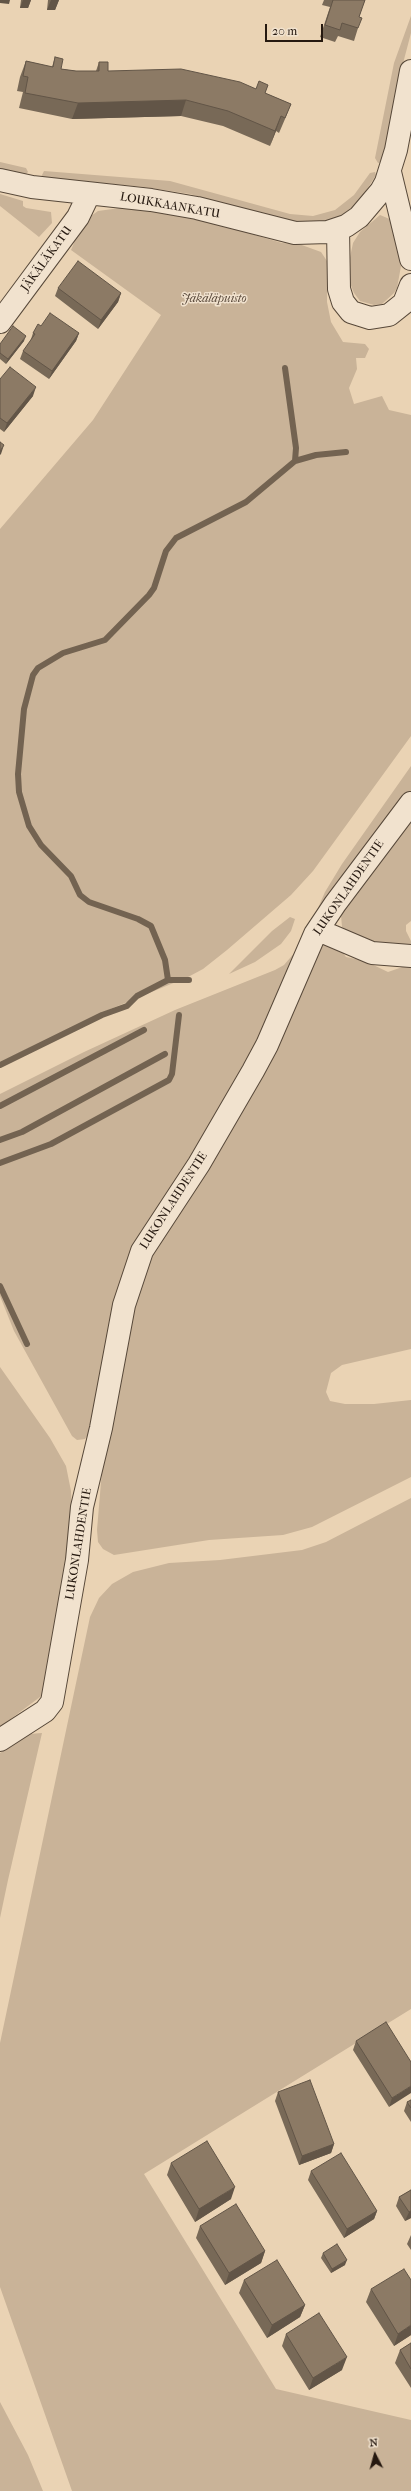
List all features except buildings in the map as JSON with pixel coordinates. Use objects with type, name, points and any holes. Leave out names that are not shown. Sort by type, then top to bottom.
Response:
[{"type":"street","points":[[411,71],[390,172],[381,191],[367,208],[352,222],[338,230],[339,289],[343,302],[351,312],[370,318],[389,314],[404,303],[411,284]]},
{"type":"street","points":[[390,172],[411,188]]},
{"type":"street","points":[[390,172],[411,259]]},
{"type":"street","name":"LOUKKAANKATU","points":[[0,180],[32,187],[152,200],[197,208],[295,233],[317,234],[338,230]]},
{"type":"street","name":"JÄKÄLÄKATU","points":[[0,322],[78,217],[89,194]]},
{"type":"street","name":"LUKONLAHDENTIE","points":[[0,1740],[45,1711],[52,1702],[77,1560],[82,1507],[101,1428],[124,1305],[135,1267],[147,1240],[199,1164],[253,1071],[267,1045],[318,930],[411,803]]},
{"type":"street","points":[[318,930],[372,953],[411,956]]},
{"type":"green space","points":[[411,16],[411,33],[396,90],[387,145],[382,162],[378,163],[375,158],[394,63]]},
{"type":"green space","points":[[0,162],[26,168],[28,172],[26,174],[0,170]]},
{"type":"green space","points":[[44,171],[170,181],[290,214],[313,216],[335,210],[354,195],[370,173],[375,172],[376,175],[359,202],[341,216],[333,220],[302,224],[268,217],[190,194],[144,187],[41,177]]},
{"type":"green space","points":[[0,194],[23,201],[23,206],[26,208],[51,212],[52,223],[39,237],[0,206]]},
{"type":"green space","name":"Jäkäläpuisto","points":[[127,207],[161,212],[214,223],[282,243],[299,244],[321,252],[327,261],[327,302],[331,322],[343,342],[365,344],[369,349],[365,358],[356,358],[357,369],[349,388],[354,404],[382,396],[389,410],[411,415],[411,736],[313,871],[291,895],[227,950],[203,969],[188,977],[108,1010],[0,1062],[0,529],[93,420],[161,315],[71,250],[79,231],[91,216],[98,211]]},
{"type":"green space","points":[[380,215],[392,220],[401,266],[397,288],[394,293],[382,304],[374,305],[360,301],[354,293],[350,283],[349,262],[353,243],[360,232]]},
{"type":"green space","points":[[411,766],[411,796],[311,924],[325,892],[342,864]]},
{"type":"green space","points":[[411,811],[411,921],[406,925],[406,931],[411,941],[411,948],[377,944],[350,934],[342,927],[341,915]]},
{"type":"green space","points":[[290,917],[295,919],[291,931],[281,944],[255,962],[229,974],[272,931]]},
{"type":"green space","points":[[326,942],[338,946],[346,957],[365,961],[388,972],[411,964],[411,1349],[342,1365],[331,1373],[326,1392],[330,1401],[345,1404],[374,1404],[411,1400],[411,1477],[312,1527],[283,1535],[209,1540],[114,1555],[103,1549],[98,1542],[97,1530],[102,1470],[140,1273],[315,947]]},
{"type":"green space","points":[[296,951],[276,1012],[127,1266],[88,1435],[85,1439],[77,1440],[72,1436],[14,1331],[0,1296],[0,1094],[84,1052],[175,1010],[275,970],[284,965]]},
{"type":"green space","points":[[0,1367],[50,1438],[66,1466],[71,1491],[72,1519],[71,1540],[44,1694],[0,1727]]},
{"type":"green space","points":[[411,1498],[411,2009],[144,2174],[276,2389],[411,2420],[411,2491],[72,2491],[0,2287],[0,2043],[90,1617],[99,1598],[112,1584],[133,1572],[169,1563],[220,1560],[302,1550],[326,1542]]},
{"type":"green space","points":[[42,1733],[0,1918],[0,1753],[29,1734]]},
{"type":"green space","points":[[0,2402],[28,2455],[43,2491],[0,2491]]},
{"type":"waterway","points":[[0,1065],[102,1015],[127,1006],[137,996],[168,980],[165,960],[151,926],[138,919],[89,902],[80,895],[71,876],[41,845],[29,826],[19,792],[18,774],[24,709],[33,675],[38,668],[63,653],[105,640],[149,595],[154,588],[166,551],[176,538],[246,502],[295,461],[296,448],[285,368]]},
{"type":"waterway","points":[[295,461],[316,455],[346,452]]},
{"type":"waterway","points":[[168,980],[189,980]]},
{"type":"waterway","points":[[0,1163],[51,1144],[169,1080],[172,1074],[179,1015]]},
{"type":"waterway","points":[[0,1106],[144,1030]]},
{"type":"waterway","points":[[0,1140],[22,1132],[165,1054]]},
{"type":"waterway","points":[[0,1286],[27,1344]]}]
